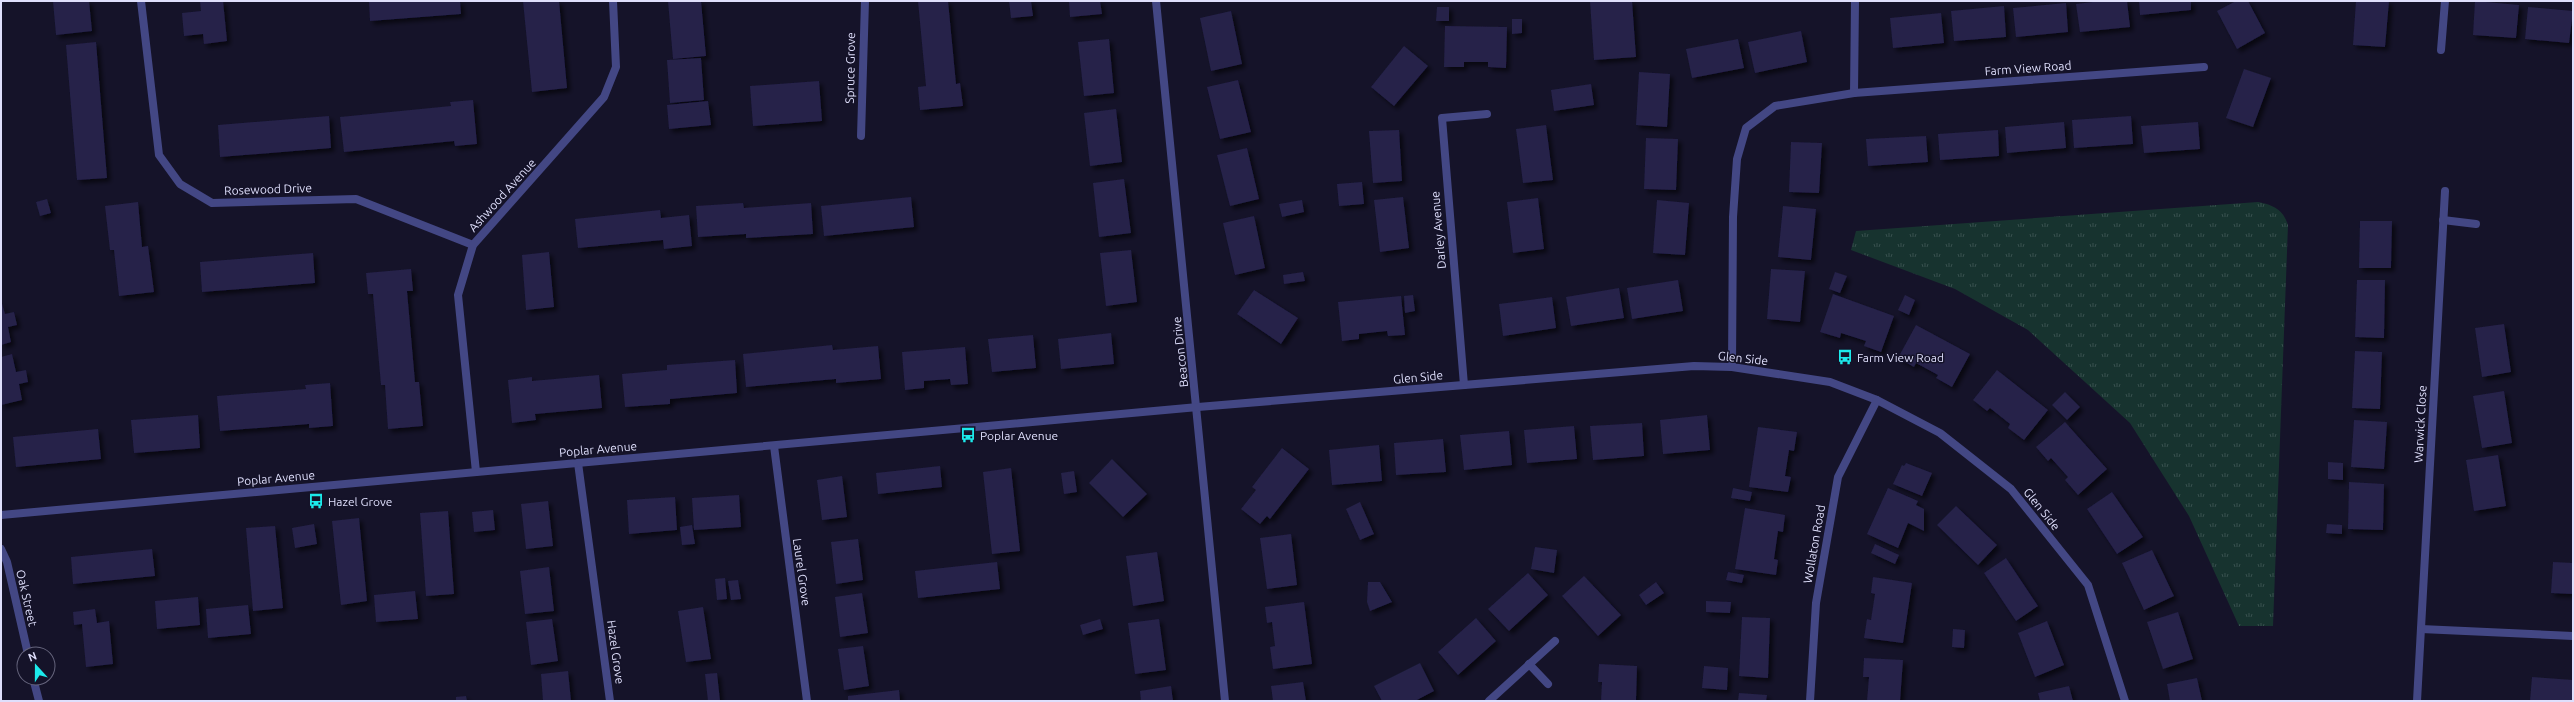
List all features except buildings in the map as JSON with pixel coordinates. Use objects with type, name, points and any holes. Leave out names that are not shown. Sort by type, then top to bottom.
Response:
[{"type":"street","name":"Rosewood Drive","points":[[140,1],[159,155],[180,184],[212,203],[356,199],[473,245]]},
{"type":"street","name":"Ashwood Avenue","points":[[476,472],[458,295],[473,245],[604,97],[616,67],[613,1]]},
{"type":"street","name":"Spruce Grove","points":[[861,136],[865,1]]},
{"type":"street","name":"Beacon Drive","points":[[1156,1],[1198,407],[1226,701]]},
{"type":"street","points":[[1854,93],[1855,1]]},
{"type":"street","points":[[2441,50],[2445,1]]},
{"type":"street","name":"Farm View Road","points":[[1732,367],[1737,159],[1746,128],[1776,106],[1854,93],[2204,67]]},
{"type":"street","name":"Darley Avenue","points":[[1464,386],[1442,118],[1487,114]]},
{"type":"street","name":"Warwick Close","points":[[2416,701],[2445,191]]},
{"type":"street","points":[[2443,220],[2476,224]]},
{"type":"street","name":"Glen Side","points":[[1198,407],[1694,366],[1732,367],[1830,382],[1877,400],[1940,433],[2011,489],[2088,585],[2125,701]]},
{"type":"street","name":"Wollaton Road","points":[[1810,701],[1816,603],[1838,477],[1877,400]]},
{"type":"street","name":"Poplar Avenue","points":[[1,515],[1198,407]]},
{"type":"street","name":"Laurel Grove","points":[[774,446],[807,701]]},
{"type":"street","name":"Hazel Grove","points":[[578,463],[610,701]]},
{"type":"street","name":"Oak Street","points":[[1,549],[7,562],[26,646]]},
{"type":"street","points":[[2421,629],[2573,636]]},
{"type":"street","points":[[1489,701],[1555,641]]},
{"type":"street","points":[[1530,664],[1548,684]]},
{"type":"street","points":[[35,686],[39,701]]},
{"type":"green space","points":[[2258,202],[2273,206],[2280,211],[2288,225],[2273,626],[2239,626],[2189,516],[2130,423],[2028,330],[1955,289],[1851,250],[1856,231]]},
{"type":"place","name":"Farm View Road","points":[[1845,357]]},
{"type":"place","name":"Poplar Avenue","points":[[968,435]]},
{"type":"place","name":"Hazel Grove","points":[[316,501]]}]
